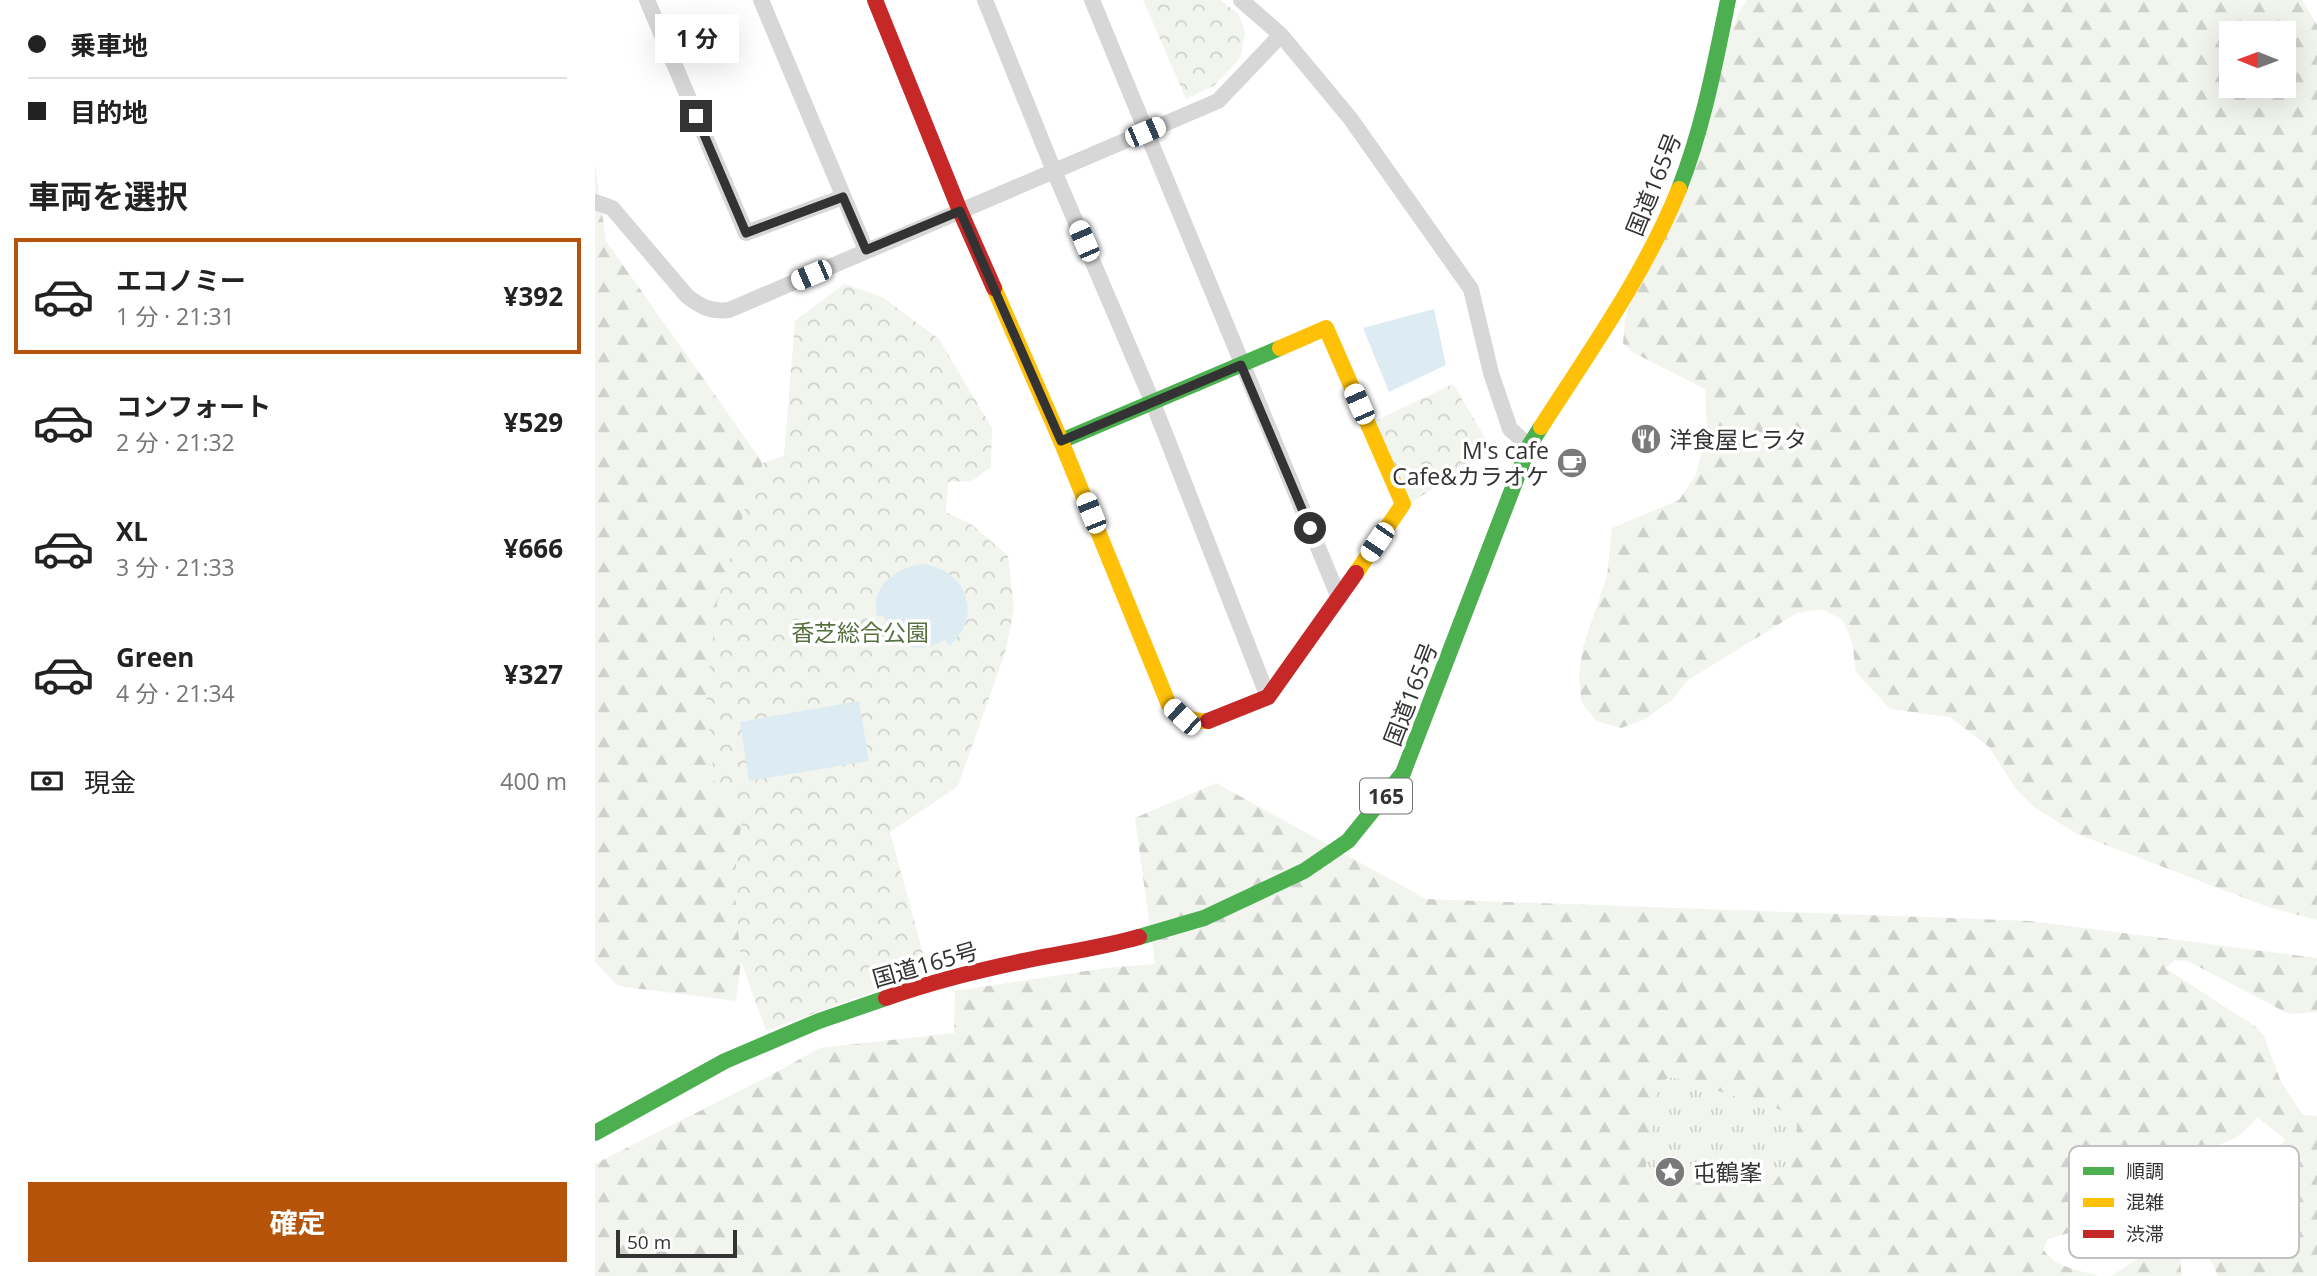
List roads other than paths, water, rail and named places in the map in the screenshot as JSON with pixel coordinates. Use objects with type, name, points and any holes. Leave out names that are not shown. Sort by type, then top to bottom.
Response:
[{"type":"main road","points":[[876,0],[960,211],[1061,441],[1169,705],[1182,717],[1194,721],[1210,721],[1268,697],[1403,504],[1326,328],[1061,441]]},
{"type":"main road","name":"国道165号","points":[[595,1133],[725,1061],[819,1021],[922,985],[1032,958],[1103,947],[1204,918],[1304,871],[1348,841],[1403,773],[1529,446],[1634,282],[1666,222],[1691,159],[1711,86],[1728,0]]},
{"type":"street","points":[[647,0],[746,233],[843,197]]},
{"type":"street","points":[[761,0],[866,250]]},
{"type":"street","points":[[985,0],[1153,404],[1268,697]]},
{"type":"street","points":[[1092,0],[1339,598]]},
{"type":"street","points":[[1241,0],[1281,35],[1350,118],[1471,289],[1491,373],[1510,429],[1529,446]]},
{"type":"street","points":[[595,202],[612,208],[687,296],[702,307],[716,311],[729,310],[1218,101],[1281,35]]},
{"type":"place","name":"洋食屋ヒラタ","points":[[1646,439]]},
{"type":"place","name":"M's cafe Cafe&カラオケ","points":[[1572,463]]},
{"type":"place","name":"屯鶴峯","points":[[1670,1172]]},
{"type":"park label","name":"香芝総合公園","points":[[860,632]]}]
